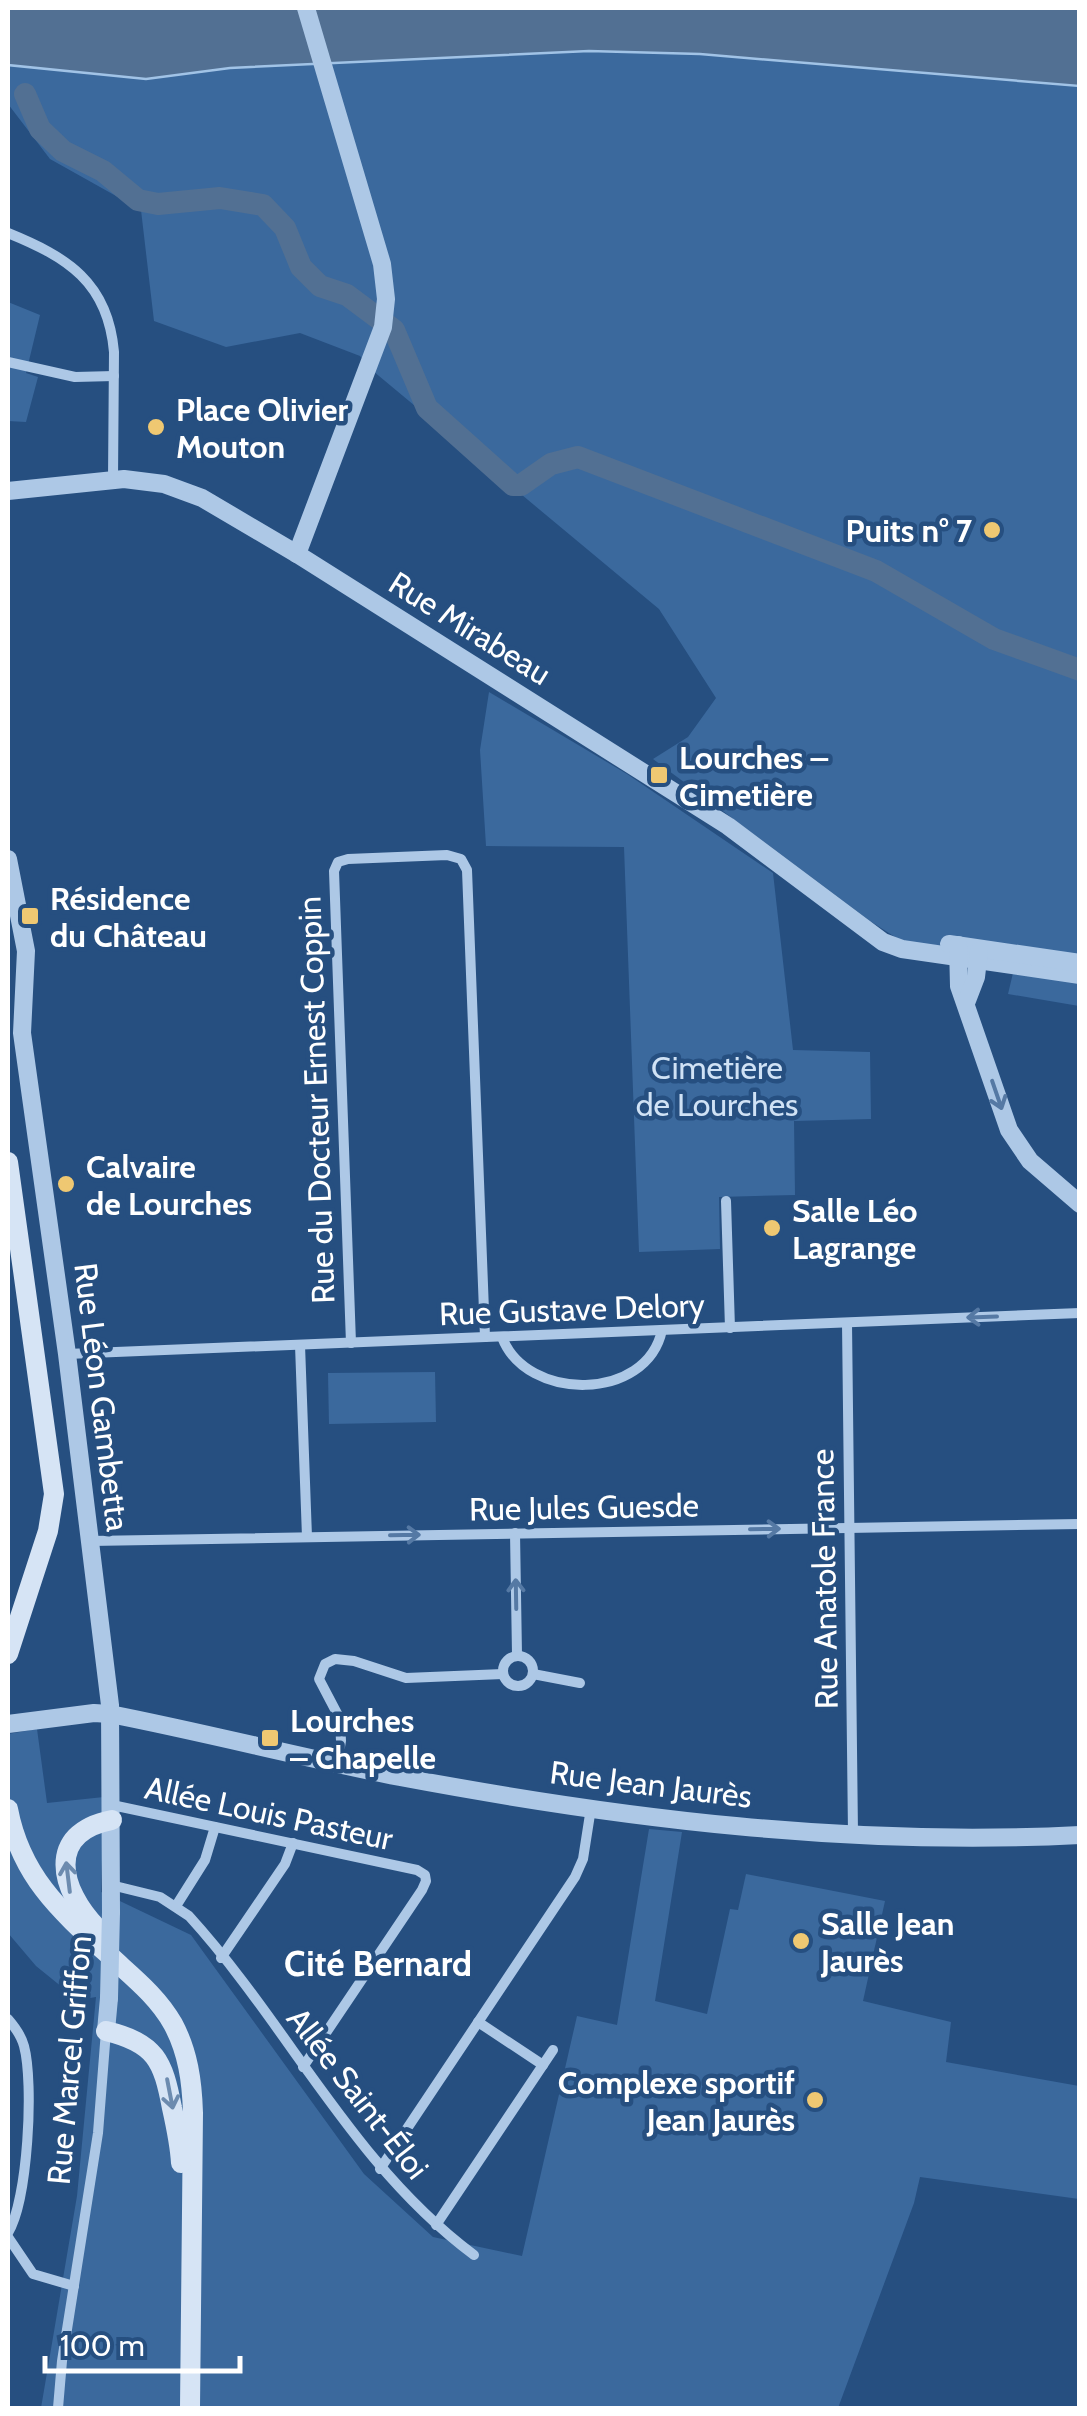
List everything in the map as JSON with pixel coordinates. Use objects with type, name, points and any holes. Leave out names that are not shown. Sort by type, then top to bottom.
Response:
[{"type":"main road","points":[[8,1162],[54,1494],[48,1531],[8,1654]]},
{"type":"main road","points":[[8,1809],[17,1847],[36,1882],[146,1989],[179,2037],[192,2089],[190,2408]]},
{"type":"main road","points":[[112,1813],[75,1837],[65,1866],[66,1880],[71,1896],[85,1915],[164,1989],[196,2043],[205,2098],[204,2132],[192,2204]]},
{"type":"main road","points":[[106,2031],[143,2045],[164,2069],[180,2148],[191,2288]]},
{"type":"street","points":[[296,554],[380,337],[386,308],[382,264],[306,8]]},
{"type":"street","points":[[8,233],[64,260],[93,287],[112,333],[113,480]]},
{"type":"street","points":[[8,362],[75,378],[114,376]]},
{"type":"street","name":"Rue Mirabeau","points":[[8,491],[113,480],[155,482],[218,506],[728,826],[866,927],[979,954]]},
{"type":"street","name":"Rue du Docteur Ernest Coppin","points":[[351,1343],[333,876],[335,866],[343,860],[408,856],[453,855],[466,867],[485,1338]]},
{"type":"street","name":"Rue Léon Gambetta","points":[[8,859],[26,960],[22,1033],[67,1354],[110,1710]]},
{"type":"street","points":[[958,951],[958,980],[1013,1138],[1046,1178],[1080,1204]]},
{"type":"street","points":[[966,1003],[979,954]]},
{"type":"street","points":[[979,954],[1080,963]]},
{"type":"street","points":[[979,954],[1080,975]]},
{"type":"street","points":[[726,1201],[730,1328]]},
{"type":"street","name":"Rue Gustave Delory","points":[[67,1354],[1080,1313]]},
{"type":"street","name":"Rue Anatole France","points":[[847,1323],[853,1834]]},
{"type":"street","points":[[502,1337],[509,1352],[538,1374],[586,1385],[610,1382],[636,1371],[655,1348],[662,1330]]},
{"type":"street","points":[[300,1345],[308,1537]]},
{"type":"street","name":"Rue Jules Guesde","points":[[90,1541],[1080,1524]]},
{"type":"street","points":[[516,1533],[517,1655]]},
{"type":"street","points":[[517,1655],[530,1662],[533,1674],[520,1686],[509,1683],[503,1674],[507,1660],[517,1655]]},
{"type":"street","points":[[337,1764],[341,1726],[320,1678],[330,1661],[354,1661],[414,1679],[503,1674]]},
{"type":"street","points":[[533,1674],[580,1683]]},
{"type":"street","name":"Rue Jean Jaurès","points":[[11,1719],[86,1705],[337,1764],[590,1808],[853,1834],[967,1840],[1080,1835]]},
{"type":"street","name":"Rue Marcel Griffon","points":[[58,2408],[98,2133],[106,2031],[111,1912],[110,1710]]},
{"type":"street","points":[[380,2169],[579,1871],[590,1808]]},
{"type":"street","name":"Allée Louis Pasteur","points":[[112,1813],[215,1827],[417,1870],[424,1875],[426,1882],[303,2066]]},
{"type":"street","points":[[176,1906],[204,1860],[215,1827]]},
{"type":"street","points":[[222,1958],[285,1864],[293,1843]]},
{"type":"street","name":"Allée Saint-Éloi","points":[[111,1885],[140,1890],[176,1906],[194,1921],[380,2169],[436,2225],[474,2254]]},
{"type":"street","points":[[8,2019],[21,2037],[25,2051],[28,2134],[16,2212],[8,2235],[33,2274],[74,2286]]},
{"type":"street","points":[[478,2022],[543,2065]]},
{"type":"street","points":[[436,2225],[553,2050]]},
{"type":"green space","points":[[589,51],[700,54],[1079,86],[1079,1006],[1008,994],[1013,973],[925,956],[870,921],[653,759],[688,737],[716,698],[659,609],[373,371],[360,356],[300,333],[226,347],[154,321],[141,210],[50,159],[8,104],[8,65],[146,79],[230,68]]},
{"type":"green space","points":[[8,302],[40,315],[26,373],[38,377],[26,422],[8,421]]},
{"type":"green space","name":"Cimetière de Lourches","points":[[489,692],[627,774],[773,873],[793,1050],[870,1052],[871,1119],[794,1121],[795,1195],[719,1197],[720,1249],[639,1252],[624,847],[486,846],[480,750]]},
{"type":"green space","points":[[435,1372],[436,1422],[329,1424],[328,1373]]},
{"type":"green space","points":[[37,1729],[47,1803],[104,1797],[101,1892],[191,1935],[364,2174],[433,2237],[522,2256],[577,2016],[617,2025],[649,1829],[682,1832],[655,2001],[707,2014],[730,1909],[738,1910],[746,1874],[885,1901],[863,2001],[951,2022],[946,2062],[1079,2086],[1079,2199],[920,2177],[914,2203],[838,2408],[41,2408],[77,2196],[96,1997],[78,2000],[36,1966],[8,1933],[8,1734]]},
{"type":"shaded area","points":[[8,8],[1079,8],[1079,86],[700,54],[589,51],[230,68],[146,79],[8,65]]},
{"type":"waterway","points":[[25,94],[40,129],[63,151],[103,171],[138,200],[158,204],[220,198],[263,205],[285,228],[301,267],[320,286],[347,295],[394,330],[427,408],[513,485],[521,485],[551,464],[578,457],[876,571],[994,639],[1080,670]]},
{"type":"place","name":"Place Olivier Mouton","points":[[156,427]]},
{"type":"place","name":"Puits n° 7","points":[[992,530]]},
{"type":"place","name":"Lourches – Cimetière","points":[[659,775]]},
{"type":"place","name":"Résidence du Château","points":[[30,916]]},
{"type":"place","name":"Calvaire de Lourches","points":[[66,1184]]},
{"type":"place","name":"Salle Léo Lagrange","points":[[772,1228]]},
{"type":"place","name":"Lourches – Chapelle","points":[[270,1738]]},
{"type":"place","name":"Salle Jean Jaurès","points":[[801,1941]]},
{"type":"place","name":"Complexe sportif Jean Jaurès","points":[[815,2100]]},
{"type":"district","name":"Cité Bernard","points":[[378,1963]]}]
